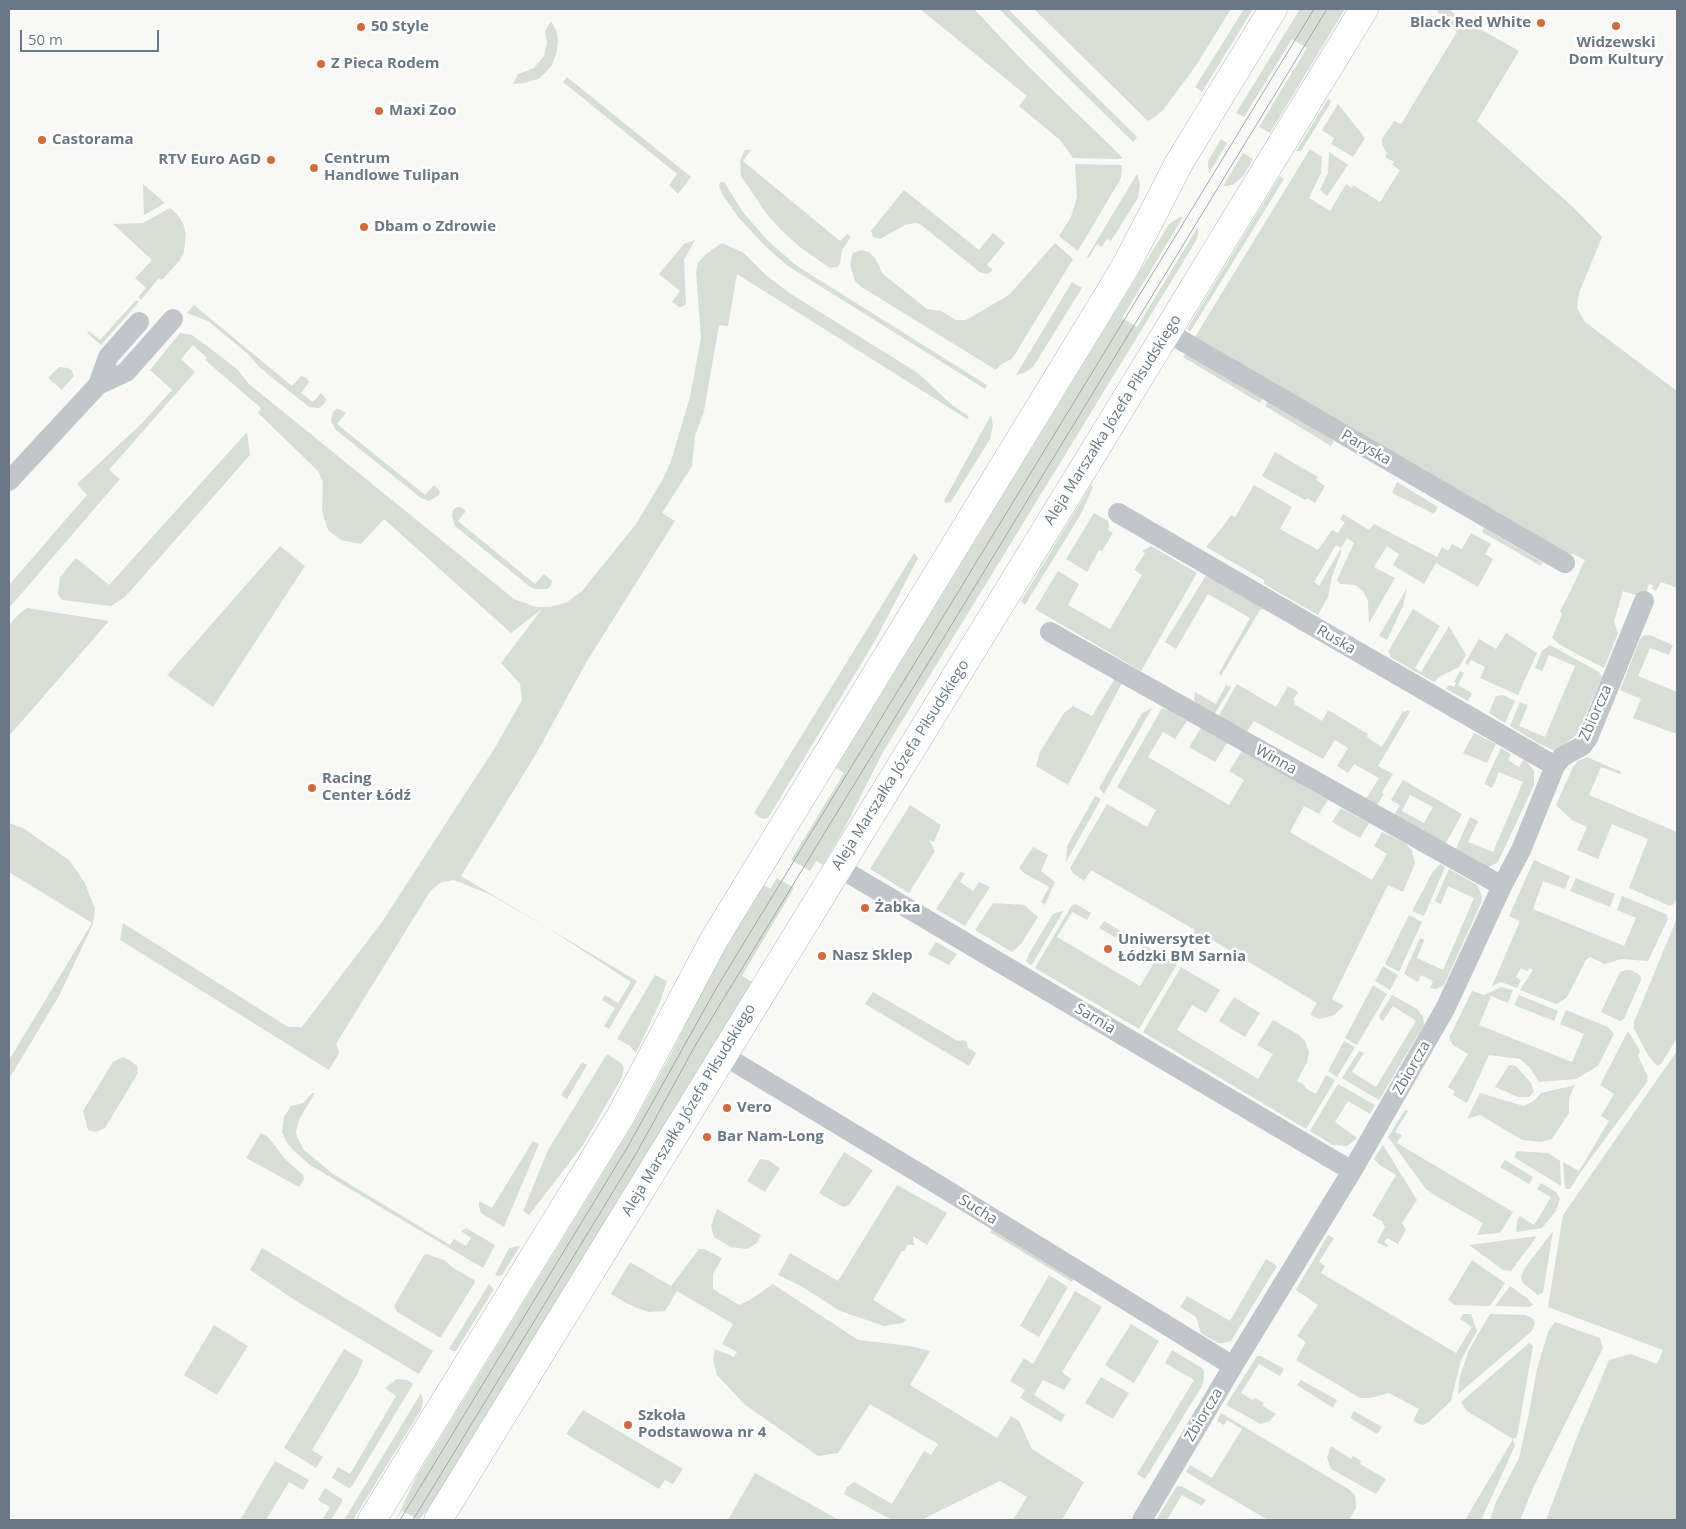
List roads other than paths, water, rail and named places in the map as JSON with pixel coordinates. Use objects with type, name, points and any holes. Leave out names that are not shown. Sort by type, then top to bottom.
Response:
[{"type":"main road","points":[[372,1520],[620,1117],[724,922],[1112,290],[1179,163],[1273,9]]},
{"type":"main road","name":"Aleja Marszałka Józefa Piłsudskiego","points":[[438,1520],[1364,9]]},
{"type":"street","points":[[9,481],[98,385],[126,372],[173,319]]},
{"type":"street","points":[[98,385],[108,356],[139,322]]},
{"type":"street","name":"Paryska","points":[[1167,332],[1565,563]]},
{"type":"street","name":"Ruska","points":[[1118,513],[1555,766]]},
{"type":"street","name":"Zbiorcza","points":[[1142,1520],[1352,1171],[1445,1009],[1520,850],[1555,766],[1562,758],[1585,743],[1644,601]]},
{"type":"street","name":"Winna","points":[[1050,632],[1502,886]]},
{"type":"street","name":"Sarnia","points":[[838,867],[1352,1171]]},
{"type":"street","name":"Sucha","points":[[723,1056],[932,1181],[1233,1366]]},
{"type":"tram line","points":[[400,1520],[627,1148],[717,987],[1314,9]]},
{"type":"tram line","points":[[413,1520],[636,1154],[695,1046],[727,993],[1327,9]]},
{"type":"place","name":"Black Red White","points":[[1541,23]]},
{"type":"place","name":"Widzewski Dom Kultury","points":[[1616,26]]},
{"type":"place","name":"50 Style","points":[[361,27]]},
{"type":"place","name":"Z Pieca Rodem","points":[[321,64]]},
{"type":"place","name":"Maxi Zoo","points":[[379,111]]},
{"type":"place","name":"Castorama","points":[[42,140]]},
{"type":"place","name":"RTV Euro AGD","points":[[271,160]]},
{"type":"place","name":"Centrum Handlowe Tulipan","points":[[314,168]]},
{"type":"place","name":"Dbam o Zdrowie","points":[[364,227]]},
{"type":"place","name":"Racing Center Łódź","points":[[312,788]]},
{"type":"place","name":"Żabka","points":[[865,908]]},
{"type":"place","name":"Uniwersytet Łódzki BM Sarnia","points":[[1108,949]]},
{"type":"place","name":"Nasz Sklep","points":[[822,956]]},
{"type":"place","name":"Vero","points":[[727,1108]]},
{"type":"place","name":"Bar Nam-Long","points":[[707,1137]]},
{"type":"place","name":"Szkoła Podstawowa nr 4","points":[[628,1425]]}]
